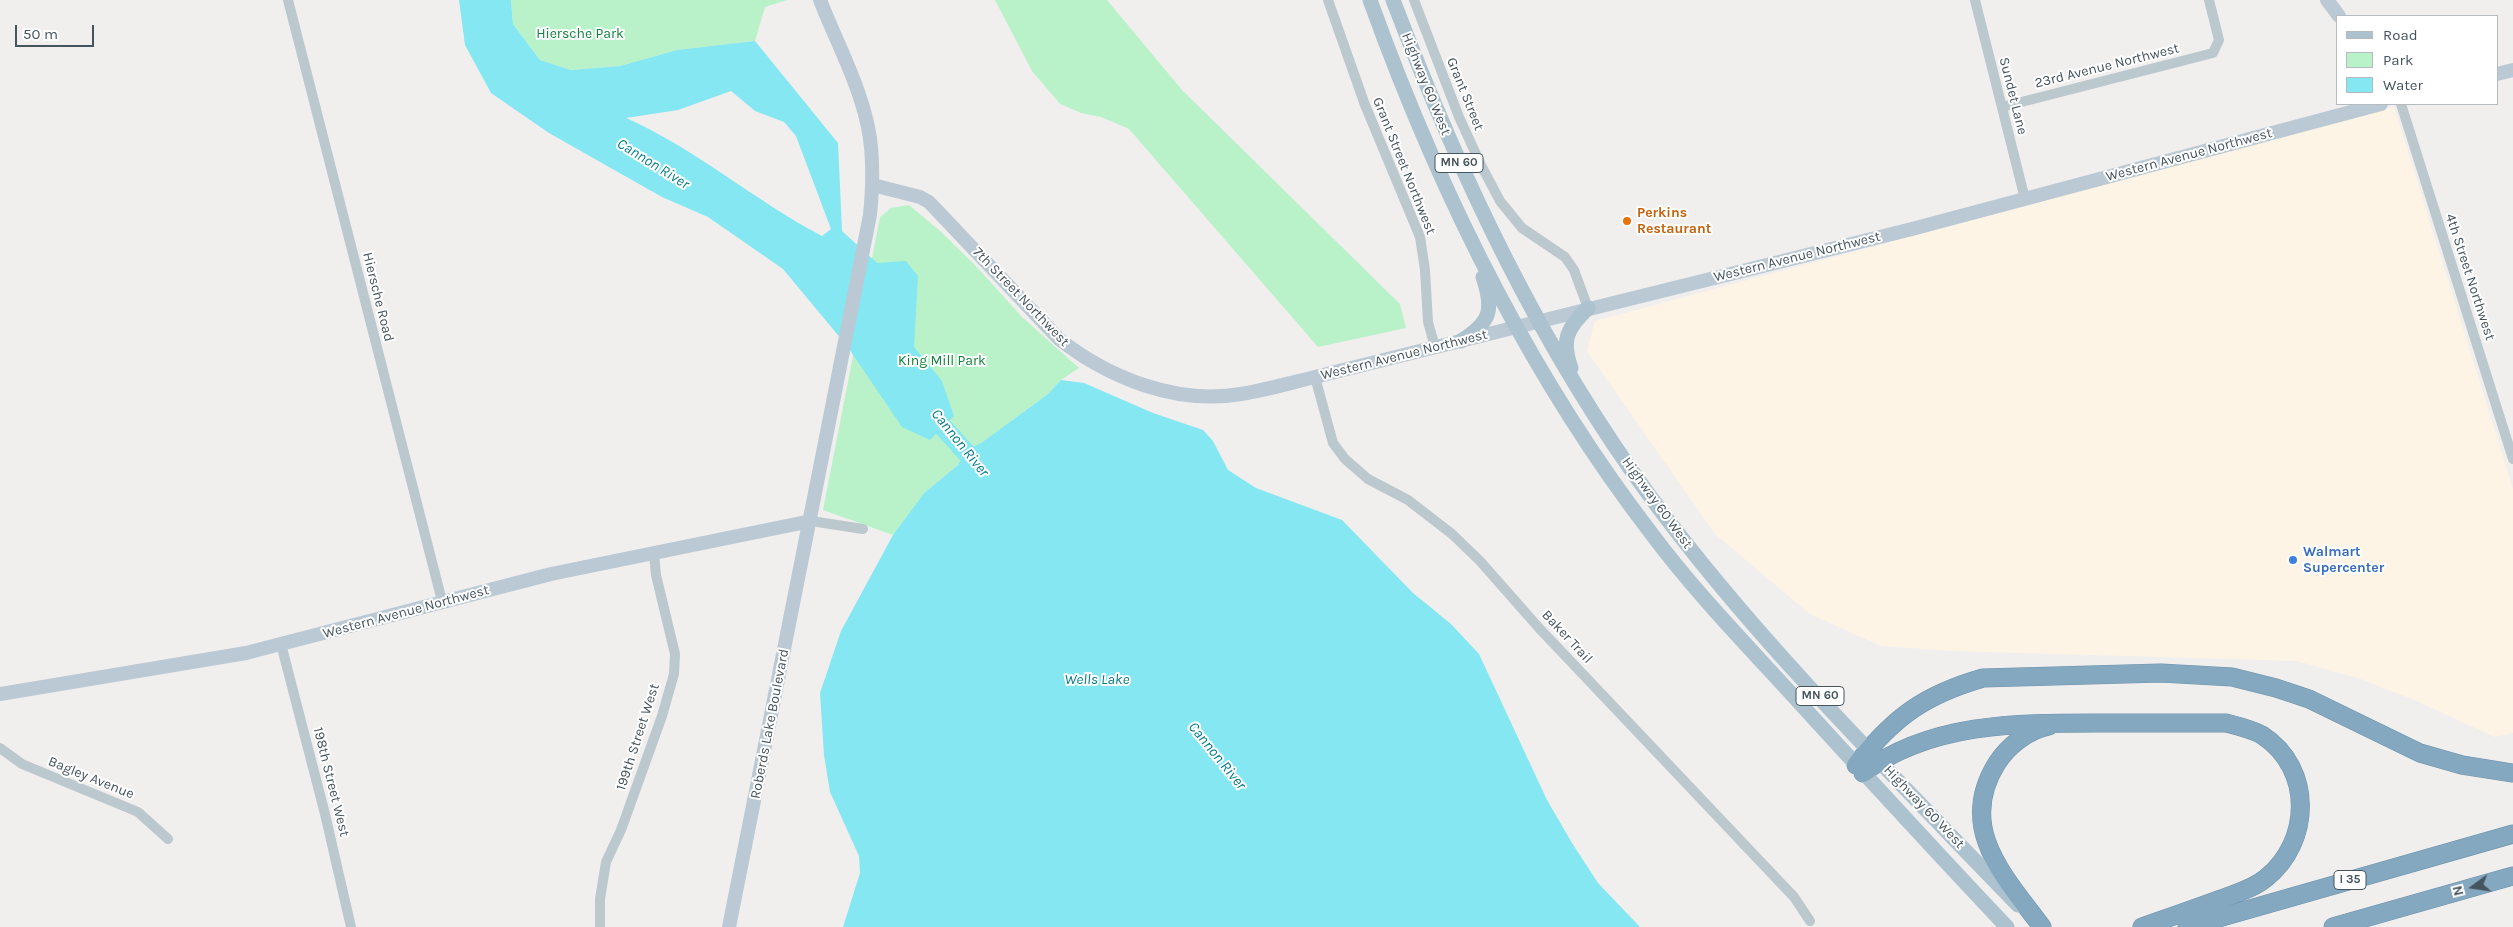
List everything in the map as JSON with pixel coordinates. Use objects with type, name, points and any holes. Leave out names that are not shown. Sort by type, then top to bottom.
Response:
[{"type":"highway","points":[[1860,769],[1874,755],[1895,721],[1932,696],[1956,685],[1983,678],[2161,673],[2232,677],[2276,688],[2337,711],[2420,753],[2462,765],[2513,773]]},
{"type":"highway","points":[[1874,755],[1905,749],[1944,736],[1985,727],[2027,722],[2226,723],[2244,727],[2261,735],[2276,747],[2288,762],[2296,779],[2301,816],[2297,835],[2290,853],[2278,868],[2264,880],[2247,889],[2142,927]]},
{"type":"highway","points":[[2042,927],[1996,865],[1982,830],[1981,811],[1984,792],[1991,773],[2001,756],[2031,732],[2069,723]]},
{"type":"highway","name":"I 35","points":[[2187,927],[2513,834]]},
{"type":"highway","points":[[2333,927],[2513,876]]},
{"type":"main road","name":"Highway 60 West","points":[[1370,0],[1426,144],[1472,242],[1516,327],[1599,461],[1654,538],[1689,581],[2007,927]]},
{"type":"main road","name":"Highway 60 West","points":[[1393,0],[1456,155],[1494,237],[1538,322],[1648,493],[1698,559],[1774,647],[2038,927]]},
{"type":"main road","points":[[1461,341],[1482,326],[1489,312],[1486,288],[1472,242]]},
{"type":"main road","points":[[1580,390],[1567,355],[1566,341],[1576,320],[1588,308]]},
{"type":"street","name":"Hiersche Road","points":[[288,0],[442,602]]},
{"type":"street","points":[[820,0],[860,99],[872,154],[873,185],[865,239],[811,521],[863,529]]},
{"type":"street","name":"Grant Street Northwest","points":[[1328,0],[1365,105],[1420,237],[1425,270],[1428,322],[1435,347]]},
{"type":"street","name":"Grant Street","points":[[1414,0],[1459,117],[1491,187],[1506,210],[1522,228],[1565,258],[1570,264],[1578,279],[1588,308]]},
{"type":"street","name":"Sundet Lane","points":[[1975,0],[2025,199]]},
{"type":"street","name":"23rd Avenue Northwest","points":[[2002,107],[2207,55],[2216,49],[2219,40],[2209,0]]},
{"type":"street","points":[[2327,0],[2338,15]]},
{"type":"street","points":[[2498,74],[2513,70]]},
{"type":"street","name":"Western Avenue Northwest","points":[[1210,396],[1239,394],[1315,377],[1538,322],[2025,199],[2377,105]]},
{"type":"street","name":"4th Street Northwest","points":[[2401,105],[2513,459]]},
{"type":"street","name":"7th Street Northwest","points":[[873,185],[920,197],[930,202],[1060,338],[1082,357],[1132,382],[1157,389],[1210,396]]},
{"type":"street","name":"Baker Trail","points":[[1315,377],[1333,443],[1345,459],[1368,479],[1408,500],[1452,534],[1480,561],[1539,628],[1794,897],[1810,921]]},
{"type":"street","name":"Western Avenue Northwest","points":[[0,694],[217,658],[282,644],[551,574],[811,521]]},
{"type":"street","name":"Roberds Lake Boulevard","points":[[729,927],[811,521]]},
{"type":"street","name":"199th Street West","points":[[600,927],[600,899],[606,862],[621,830],[662,716],[674,674],[675,654],[673,639],[656,575],[654,554]]},
{"type":"street","name":"198th Street West","points":[[282,644],[326,814],[351,927]]},
{"type":"street","name":"Bagley Avenue","points":[[0,748],[22,764],[138,812],[168,839]]},
{"type":"shaded area","points":[[2394,107],[2513,489],[2513,733],[2495,737],[2412,699],[2358,678],[2297,661],[1953,651],[1881,646],[1810,614],[1715,534],[1587,351],[1595,321]]},
{"type":"green space","name":"Hiersche Park","points":[[511,0],[787,0],[765,7],[755,41],[677,50],[620,66],[571,70],[540,60],[513,24]]},
{"type":"green space","points":[[995,0],[1107,0],[1182,90],[1400,304],[1406,328],[1318,347],[1129,129],[1101,117],[1081,113],[1060,104],[1032,71]]},
{"type":"green space","name":"King Mill Park","points":[[909,205],[939,230],[976,266],[1022,317],[1079,368],[1061,380],[1048,394],[981,443],[966,450],[959,464],[924,493],[893,535],[823,510],[880,217],[891,208]]},
{"type":"water","points":[[459,0],[511,0],[513,24],[540,60],[571,70],[620,66],[677,50],[755,41],[838,143],[842,231],[877,263],[906,261],[918,276],[914,347],[942,381],[954,416],[930,440],[902,427],[847,346],[783,269],[708,217],[662,197],[549,133],[491,93],[465,45]],"holes":[[[731,91],[755,111],[784,122],[796,136],[831,229],[822,236],[677,145],[626,118],[678,110]]]},
{"type":"water","name":"Wells Lake","points":[[1061,380],[1084,383],[1153,413],[1203,430],[1213,441],[1228,470],[1256,488],[1342,520],[1413,593],[1451,624],[1479,654],[1547,800],[1572,843],[1598,883],[1640,927],[843,927],[860,873],[859,856],[830,792],[824,755],[820,693],[841,631],[893,535],[924,493],[958,465],[966,450],[981,443],[1048,394]]},
{"type":"waterway","name":"Cannon River","points":[[930,406],[942,426],[981,469]]},
{"type":"place","name":"Perkins Restaurant","points":[[1627,221]]},
{"type":"place","name":"Walmart Supercenter","points":[[2293,560]]}]
